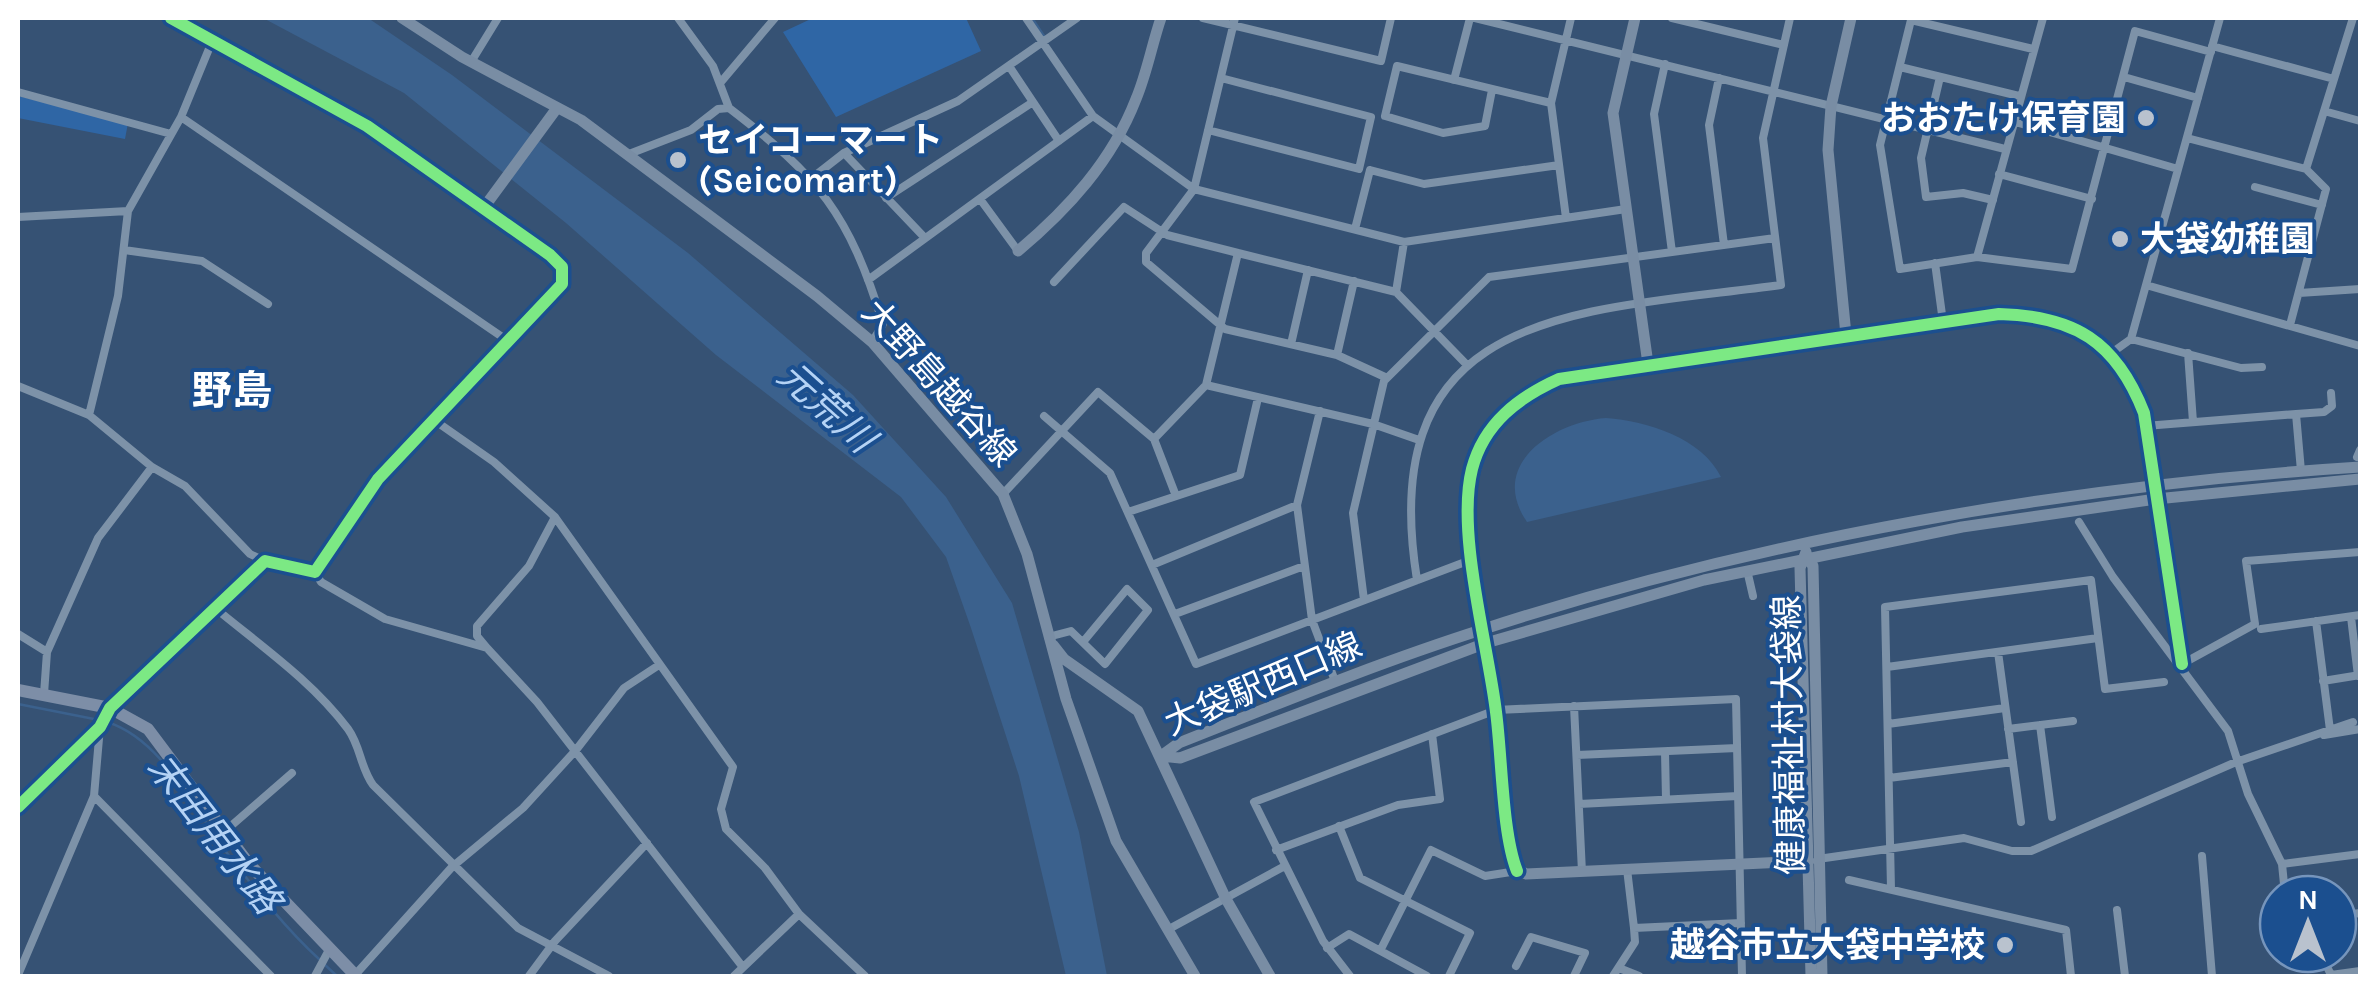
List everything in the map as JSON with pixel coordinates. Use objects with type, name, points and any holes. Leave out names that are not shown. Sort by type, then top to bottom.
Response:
[{"type":"main road","points":[[18,690],[44,694],[158,740],[224,832],[324,958],[355,976]]},
{"type":"street","points":[[170,18],[367,126],[486,206],[562,267],[562,284],[360,501],[315,572]]},
{"type":"street","name":"大野島越谷線","points":[[402,18],[629,154],[872,342],[1003,494],[1028,554],[1048,638],[1116,841],[1195,976]]},
{"type":"street","points":[[471,62],[498,18]]},
{"type":"street","points":[[678,18],[699,42],[721,82],[729,108],[812,178],[854,242],[883,324],[872,342]]},
{"type":"street","points":[[721,82],[776,18]]},
{"type":"street","points":[[1026,18],[1093,116],[1194,189],[1404,242],[1626,210]]},
{"type":"street","points":[[812,178],[844,153],[958,101],[1077,18]]},
{"type":"street","points":[[980,199],[1018,251],[1062,214],[1118,136],[1137,99],[1161,18]]},
{"type":"street","points":[[1203,18],[1234,21],[1381,60],[1391,18]]},
{"type":"street","points":[[1454,80],[1473,18],[2005,149]]},
{"type":"street","points":[[1566,218],[1551,104],[1571,18]]},
{"type":"street","points":[[1635,18],[1613,113],[1648,364]]},
{"type":"street","points":[[1672,18],[1784,45]]},
{"type":"street","points":[[1417,580],[1408,508],[1420,440],[1445,393],[1468,366],[1496,344],[1540,322],[1782,285],[1764,138],[1790,18]]},
{"type":"street","points":[[1846,336],[1828,188],[1831,106],[1851,18]]},
{"type":"street","points":[[1978,257],[2043,18]]},
{"type":"street","points":[[2110,354],[2131,338],[2220,18]]},
{"type":"street","points":[[2306,169],[2354,18]]},
{"type":"street","points":[[2033,50],[1910,19],[1880,145],[1900,269],[1978,257],[2072,269],[2136,31],[2334,79]]},
{"type":"street","points":[[1234,21],[1194,189],[1146,253],[1146,262],[1220,327],[1336,355],[1385,377]]},
{"type":"street","points":[[89,416],[124,250],[128,211],[181,117],[213,40]]},
{"type":"street","points":[[1664,64],[1654,114],[1672,252]]},
{"type":"street","points":[[1009,66],[1060,141]]},
{"type":"street","points":[[1492,90],[1485,126],[1443,133],[1385,116],[1398,66],[1551,104]]},
{"type":"street","points":[[1900,67],[2020,96]]},
{"type":"street","points":[[1940,77],[1920,158],[1926,197],[1962,193],[1992,200]]},
{"type":"street","points":[[2124,77],[2198,98]]},
{"type":"street","points":[[1208,130],[1359,168],[1371,117],[1221,78]]},
{"type":"street","points":[[1719,78],[1709,126],[1724,245]]},
{"type":"street","points":[[18,92],[171,134]]},
{"type":"street","points":[[886,198],[1033,102]]},
{"type":"street","points":[[486,206],[557,108]]},
{"type":"street","points":[[629,154],[691,130],[718,109],[729,108]]},
{"type":"street","points":[[2324,111],[2360,121]]},
{"type":"street","points":[[868,280],[1093,116]]},
{"type":"street","points":[[181,117],[511,343]]},
{"type":"street","points":[[2012,121],[2178,168]]},
{"type":"street","points":[[2187,138],[2306,169],[2326,189],[2290,325]]},
{"type":"street","points":[[844,153],[925,238]]},
{"type":"street","points":[[1355,229],[1370,170],[1424,184],[1559,165]]},
{"type":"street","points":[[1999,174],[2092,199]]},
{"type":"street","points":[[2254,188],[2322,205]]},
{"type":"street","points":[[1054,282],[1124,207],[1162,233],[1396,292],[1468,366]]},
{"type":"street","points":[[18,217],[128,211]]},
{"type":"street","points":[[1364,600],[1353,513],[1385,377],[1489,277],[1775,238]]},
{"type":"street","points":[[1396,292],[1404,242]]},
{"type":"street","points":[[124,250],[202,261],[268,304]]},
{"type":"street","points":[[1154,439],[1206,385],[1238,253]]},
{"type":"street","points":[[1935,264],[1943,322]]},
{"type":"street","points":[[1291,344],[1308,270]]},
{"type":"street","points":[[1336,355],[1354,280]]},
{"type":"street","points":[[2146,286],[2360,346]]},
{"type":"street","points":[[2299,292],[2360,289]]},
{"type":"street","points":[[1517,871],[1473,559],[1472,468],[1482,444],[1510,406],[1559,379],[1999,314],[2040,316],[2088,335],[2110,354],[2134,388],[2146,426],[2182,664]]},
{"type":"street","points":[[2131,338],[2241,368],[2262,367]]},
{"type":"street","points":[[2188,353],[2193,422]]},
{"type":"street","points":[[1206,385],[1373,424],[1420,440]]},
{"type":"street","points":[[18,386],[89,416],[152,467],[185,486],[250,554],[315,572],[321,582],[385,618],[487,648]]},
{"type":"street","points":[[1003,494],[1098,392],[1154,439],[1176,496]]},
{"type":"street","points":[[2146,426],[2324,412],[2332,406],[2332,393]]},
{"type":"street","points":[[1128,512],[1240,474],[1258,398]]},
{"type":"street","points":[[1320,411],[1297,505],[1312,620],[1335,681]]},
{"type":"street","points":[[2296,414],[2301,471]]},
{"type":"street","points":[[1044,416],[1110,473],[1196,664],[1473,559]]},
{"type":"street","points":[[434,420],[494,462],[555,517],[732,767],[721,809],[726,829],[765,868],[799,914],[865,976]]},
{"type":"street","name":"大袋駅西口線","points":[[1161,756],[1179,744],[1335,681],[1484,628],[1659,578],[1806,550],[2301,471],[2359,458]]},
{"type":"street","points":[[44,694],[47,652],[98,538],[152,467]]},
{"type":"street","name":"大袋駅西口線","points":[[2154,494],[2360,479]]},
{"type":"street","points":[[1152,565],[1297,505]]},
{"type":"street","points":[[555,517],[530,566],[477,626],[477,636],[576,750],[742,966]]},
{"type":"street","points":[[2079,522],[2113,576],[2182,664],[2236,746],[2236,762],[2283,874]]},
{"type":"street","name":"大袋駅西口線","points":[[1161,756],[1180,758],[1486,643],[1806,550]]},
{"type":"street","name":"健康福祉村大袋線","points":[[1806,550],[1813,566],[1811,976]]},
{"type":"street","points":[[2182,664],[2255,624],[2246,561],[2360,552]]},
{"type":"street","points":[[18,807],[265,561]]},
{"type":"street","points":[[1174,614],[1304,566]]},
{"type":"street","points":[[1747,570],[1752,596]]},
{"type":"street","points":[[1892,890],[1885,607],[2090,580],[2105,689],[2164,682]]},
{"type":"street","points":[[1082,642],[1127,589],[1148,610],[1106,664],[1082,642],[1071,631],[1048,638],[1064,659],[1138,711],[1226,898],[1270,976]]},
{"type":"street","points":[[215,608],[320,696],[350,732],[362,770],[373,785],[518,928],[610,976]]},
{"type":"street","points":[[2262,628],[2356,616],[2359,676],[2323,681]]},
{"type":"street","points":[[2316,621],[2330,730]]},
{"type":"street","points":[[18,634],[47,652]]},
{"type":"street","points":[[1887,666],[2098,638]]},
{"type":"street","points":[[1998,652],[2021,822]]},
{"type":"street","points":[[355,976],[452,866],[523,808],[576,750],[624,688],[658,665]]},
{"type":"street","points":[[1350,976],[1327,948],[1283,867],[1254,802],[1496,710],[1736,699],[1742,976]]},
{"type":"street","points":[[1574,706],[1582,872]]},
{"type":"street","points":[[1888,724],[2006,708]]},
{"type":"street","points":[[18,975],[94,796],[104,719]]},
{"type":"street","points":[[2008,730],[2073,721]]},
{"type":"street","points":[[1381,949],[1432,850],[1485,876],[1517,871],[1582,872],[1814,860],[1964,838],[2012,851],[2031,850],[2236,762],[2354,722]]},
{"type":"street","points":[[2040,725],[2052,817]]},
{"type":"street","points":[[2310,737],[2360,730]]},
{"type":"street","points":[[1276,850],[1398,805],[1440,799],[1432,734]]},
{"type":"street","points":[[1577,756],[1736,748]]},
{"type":"street","points":[[1665,752],[1666,799]]},
{"type":"street","points":[[1890,778],[2013,762]]},
{"type":"street","points":[[224,832],[292,773]]},
{"type":"street","points":[[94,796],[271,976]]},
{"type":"street","points":[[1580,804],[1738,796]]},
{"type":"street","points":[[1340,826],[1360,878],[1470,933],[1448,976]]},
{"type":"street","points":[[529,976],[552,944],[647,843]]},
{"type":"street","points":[[2282,864],[2360,854]]},
{"type":"street","points":[[2202,856],[2212,976]]},
{"type":"street","name":"健康福祉村大袋線","points":[[1814,860],[1822,976]]},
{"type":"street","points":[[1169,929],[1283,867]]},
{"type":"street","points":[[1626,869],[1635,942],[1616,972],[1638,976]]},
{"type":"street","points":[[1849,880],[2066,930],[2071,976]]},
{"type":"street","points":[[2116,910],[2126,976]]},
{"type":"street","points":[[734,976],[799,914]]},
{"type":"street","points":[[1634,928],[1741,924]]},
{"type":"street","points":[[1327,948],[1350,934],[1427,976]]},
{"type":"street","points":[[1516,966],[1531,937],[1585,953],[1574,976]]},
{"type":"street","points":[[315,976],[324,958]]},
{"type":"shaded area","points":[[813,18],[966,18],[981,51],[836,117],[783,32]]},
{"type":"shaded area","points":[[18,96],[128,123],[125,139],[18,118]]},
{"type":"water","name":"元荒川","points":[[263,18],[368,18],[452,75],[688,253],[853,395],[946,497],[1012,603],[1079,832],[1107,976],[1066,976],[1019,776],[971,628],[946,557],[901,497],[716,355],[566,223],[404,93]]},
{"type":"water","points":[[1606,418],[1672,434],[1701,452],[1721,477],[1527,522],[1517,501],[1515,482],[1532,450],[1566,428]]},
{"type":"waterway","points":[[1032,18],[1044,36]]},
{"type":"waterway","name":"末田用水路","points":[[18,704],[99,720]]},
{"type":"waterway","name":"末田用水路","points":[[107,722],[127,731],[160,759],[248,880],[319,959]]},
{"type":"waterway","name":"末田用水路","points":[[325,965],[337,976]]},
{"type":"cycle path","points":[[18,807],[100,727],[110,708],[265,561],[315,572],[378,479],[562,284],[562,267],[550,255],[367,126],[171,18]]},
{"type":"cycle path","points":[[1517,871],[1508,836],[1496,712],[1470,556],[1468,495],[1472,469],[1494,425],[1517,403],[1559,379],[1999,314],[2049,320],[2070,327],[2089,337],[2120,367],[2144,413],[2182,664]]},
{"type":"place","name":"おおたけ保育園","points":[[2146,118]]},
{"type":"place","name":"セイコーマート (Seicomart)","points":[[678,160]]},
{"type":"place","name":"大袋幼稚園","points":[[2120,239]]},
{"type":"place","name":"越谷市立大袋中学校","points":[[2005,945]]},
{"type":"district","name":"野島","points":[[232,390]]}]
